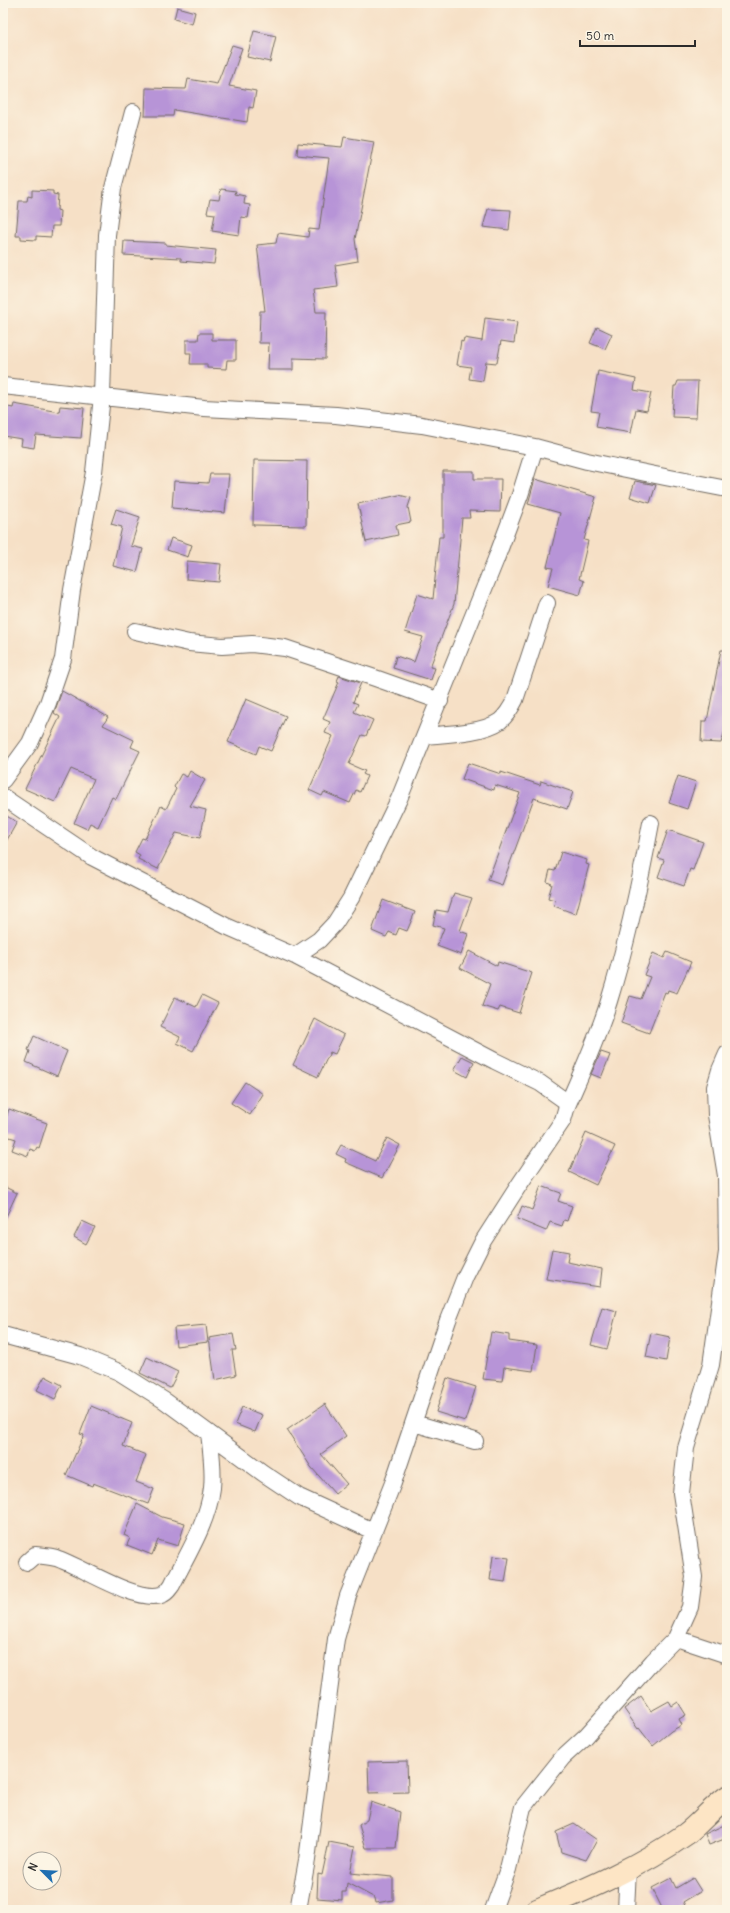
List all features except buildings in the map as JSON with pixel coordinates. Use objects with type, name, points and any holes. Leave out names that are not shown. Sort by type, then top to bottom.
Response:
[{"type":"street","points":[[3,780],[30,742],[48,703],[63,659],[72,590],[94,472],[102,396],[107,236],[113,188],[132,112]]},
{"type":"street","points":[[3,386],[204,408],[336,414],[422,425],[535,447],[587,461],[727,489]]},
{"type":"street","points":[[295,956],[319,940],[336,923],[351,898],[399,799],[440,701],[520,495],[535,447]]},
{"type":"street","points":[[426,736],[485,727],[499,722],[508,713],[515,700],[547,603]]},
{"type":"street","points":[[134,631],[189,643],[222,646],[252,644],[285,648],[440,701]]},
{"type":"street","points":[[3,797],[92,857],[226,926],[295,956],[540,1083],[564,1100],[567,1106]]},
{"type":"street","points":[[298,1910],[307,1860],[336,1639],[348,1596],[393,1483],[448,1320],[465,1277],[483,1241],[563,1120],[567,1106],[591,1050],[609,1002],[642,873],[651,823]]},
{"type":"street","points":[[493,1910],[508,1869],[523,1807],[563,1757],[586,1736],[653,1661],[676,1638],[690,1607],[694,1577],[682,1493],[686,1448],[711,1365],[727,1252],[726,1176],[716,1115],[715,1087],[727,1054]]},
{"type":"street","points":[[3,1335],[80,1356],[119,1372],[165,1401],[263,1473],[300,1497],[373,1531]]},
{"type":"street","points":[[414,1423],[475,1441]]},
{"type":"street","points":[[27,1562],[35,1555],[56,1558],[122,1588],[147,1595],[160,1596],[167,1592],[172,1585],[206,1515],[213,1465],[209,1433]]},
{"type":"street","points":[[676,1638],[727,1655]]},
{"type":"street","points":[[537,1910],[628,1868],[688,1832],[727,1798]]},
{"type":"street","points":[[626,1910],[628,1868]]}]
